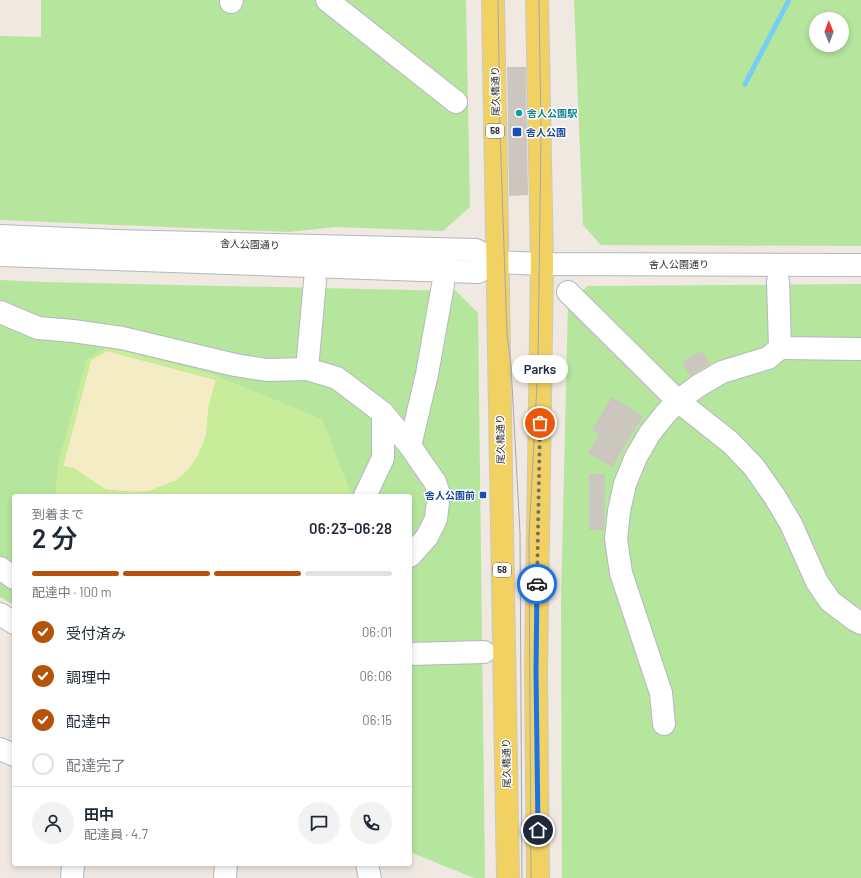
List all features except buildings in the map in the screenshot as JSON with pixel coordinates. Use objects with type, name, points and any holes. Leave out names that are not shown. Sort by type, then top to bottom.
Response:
[{"type":"main road","name":"尾久橋通り","points":[[493,0],[508,878]]},
{"type":"main road","points":[[537,0],[542,264],[536,671],[538,878]]},
{"type":"street","points":[[327,0],[456,102]]},
{"type":"street","name":"舎人公園通り","points":[[0,236],[476,250],[497,262],[542,264],[861,265]]},
{"type":"street","name":"舎人公園通り","points":[[0,255],[478,272],[497,262]]},
{"type":"street","points":[[307,369],[315,281]]},
{"type":"street","points":[[778,281],[780,348]]},
{"type":"street","points":[[410,446],[427,374],[443,285]]},
{"type":"street","points":[[568,292],[678,401],[730,442],[754,467],[787,517],[816,582],[830,601],[861,623]]},
{"type":"street","points":[[0,312],[38,328],[122,338],[267,370],[307,369],[337,378],[383,413],[410,446],[436,482],[439,494],[436,519],[427,537],[412,554]]},
{"type":"street","points":[[664,724],[661,693],[621,573],[616,539],[619,511],[625,484],[636,457],[650,433],[678,401],[698,386],[722,372],[768,358],[780,348],[861,349]]},
{"type":"street","points":[[366,494],[383,458],[383,413]]},
{"type":"street","points":[[0,614],[12,622]]},
{"type":"street","points":[[412,654],[484,652]]},
{"type":"street","points":[[0,749],[12,754]]},
{"type":"street","points":[[72,878],[73,866]]},
{"type":"street","points":[[225,878],[226,866]]},
{"type":"street","points":[[367,866],[370,878]]},
{"type":"green space","points":[[41,0],[466,0],[470,207],[443,231],[336,227],[289,232],[0,220],[0,36],[41,37]]},
{"type":"green space","points":[[574,0],[861,0],[861,246],[601,245],[583,225]]},
{"type":"green space","points":[[0,280],[456,291],[478,313],[485,878],[474,878],[412,853],[412,494],[12,494],[12,604],[0,597]]},
{"type":"green space","points":[[861,284],[861,878],[562,878],[561,602],[568,303],[588,286]]},
{"type":"green space","points":[[107,347],[210,373],[322,419],[351,494],[55,494],[58,464],[87,359]],"holes":[[[107,351],[216,380],[209,405],[206,436],[198,456],[188,470],[177,480],[149,491],[119,491],[105,489],[74,468],[63,466],[91,360]]]},
{"type":"sand","points":[[107,351],[216,380],[209,405],[206,436],[198,456],[188,470],[177,480],[149,491],[119,491],[105,489],[63,466],[91,360]]},
{"type":"waterway","points":[[745,84],[789,0]]},
{"type":"tram line","points":[[498,0],[500,131],[507,334],[511,366],[520,533],[522,878]]},
{"type":"tram line","points":[[531,878],[529,537],[538,364],[541,133],[539,0]]},
{"type":"way so far","points":[[537,584],[540,423]]},
{"type":"place","name":"舎人公園駅","points":[[519,113]]},
{"type":"place","name":"舎人公園","points":[[517,132]]},
{"type":"place","name":"Parks","points":[[540,423]]},
{"type":"place","name":"舎人公園前","points":[[483,495]]},
{"type":"route","points":[[537,584],[536,671],[538,830]]}]
